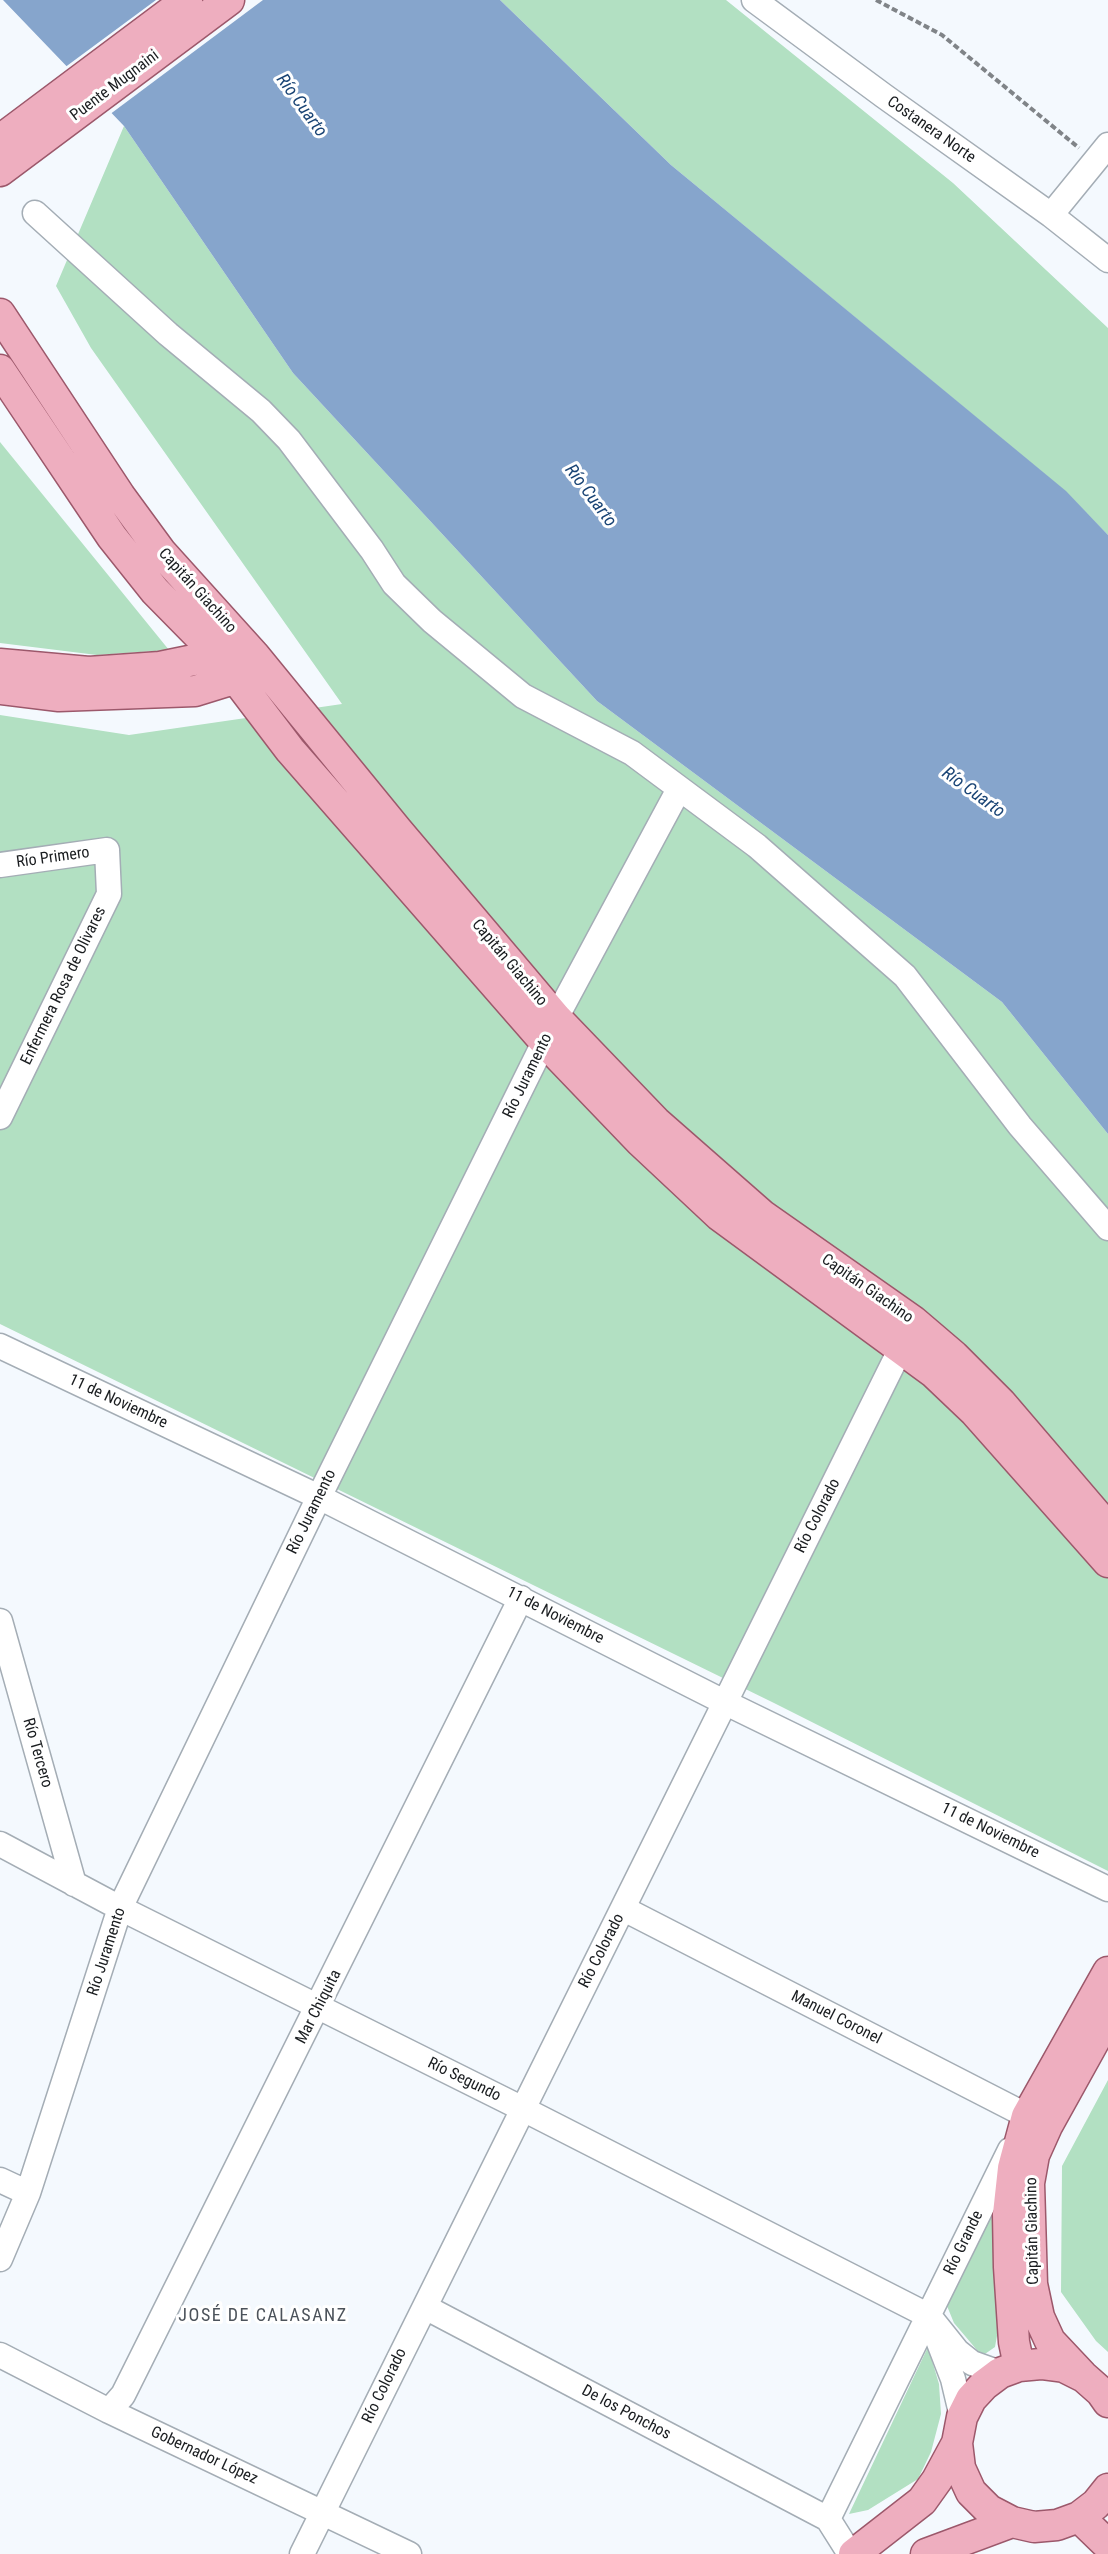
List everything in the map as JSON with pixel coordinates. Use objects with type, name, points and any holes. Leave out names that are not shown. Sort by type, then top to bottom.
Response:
[{"type":"main road","name":"Puente Mugnaini","points":[[0,140],[187,0]]},
{"type":"main road","name":"Puente Mugnaini","points":[[0,171],[229,0]]},
{"type":"main road","name":"Capitán Giachino","points":[[0,314],[120,496],[246,667],[290,750],[550,1030],[641,1142],[720,1216],[934,1373],[975,1412],[1107,1559]]},
{"type":"main road","name":"Capitán Giachino","points":[[0,370],[112,537],[154,591],[218,655],[246,667]]},
{"type":"main road","points":[[0,664],[89,672],[160,667],[218,655]]},
{"type":"main road","points":[[0,689],[59,696],[195,691],[246,667]]},
{"type":"main road","name":"Capitán Giachino","points":[[550,1030],[762,1215],[913,1321],[954,1356],[1001,1403],[1108,1528]]},
{"type":"main road","name":"Río Grande","points":[[1037,2121],[1108,1972]]},
{"type":"main road","name":"Capitán Giachino","points":[[1108,2016],[1037,2121],[1035,2155],[1029,2183],[1032,2284],[1039,2317],[1050,2341],[1101,2392],[1108,2402]]},
{"type":"main road","points":[[1010,2370],[1014,2342],[1008,2214],[1013,2168],[1037,2121]]},
{"type":"main road","points":[[852,2554],[922,2500],[938,2480],[971,2399],[984,2385],[1010,2370],[1041,2364],[1064,2367],[1084,2377]]},
{"type":"main road","points":[[960,2430],[960,2468],[971,2492],[989,2510],[1012,2523],[1034,2527],[1057,2525],[1078,2517],[1096,2504],[1108,2490]]},
{"type":"main road","points":[[1078,2517],[1108,2545]]},
{"type":"main road","points":[[926,2554],[1012,2523]]},
{"type":"street","name":"Costanera Norte","points":[[754,0],[884,96],[1052,214],[1108,261]]},
{"type":"street","points":[[1052,214],[1101,153]]},
{"type":"street","points":[[35,213],[168,334],[268,418],[296,449],[372,550],[394,585],[432,621],[523,696],[632,753],[757,846],[905,976],[1020,1126],[1108,1228]]},
{"type":"street","name":"Río Juramento","points":[[0,2259],[28,2193],[120,1908],[319,1497],[550,1030],[680,789]]},
{"type":"street","name":"Río Primero","points":[[0,865],[107,850]]},
{"type":"street","name":"Enfermera Rosa de Olivares","points":[[0,1117],[108,894],[107,850]]},
{"type":"street","name":"11 de Noviembre","points":[[0,1346],[319,1497],[724,1702],[1108,1889]]},
{"type":"street","name":"Río Colorado","points":[[302,2554],[901,1348]]},
{"type":"street","name":"Mar Chiquita","points":[[109,2411],[123,2395],[521,1598]]},
{"type":"street","name":"Río Tercero","points":[[0,1622],[74,1884]]},
{"type":"street","name":"Río Segundo","points":[[0,1844],[120,1908],[523,2109],[929,2316]]},
{"type":"street","name":"Manuel Coronel","points":[[624,1909],[1037,2121]]},
{"type":"street","name":"Río Grande","points":[[828,2519],[929,2316],[1037,2121]]},
{"type":"street","points":[[0,2180],[28,2193]]},
{"type":"street","name":"De los Ponchos","points":[[425,2307],[828,2519]]},
{"type":"street","points":[[929,2316],[957,2351],[972,2363],[1010,2370]]},
{"type":"street","points":[[929,2316],[953,2379],[960,2430]]},
{"type":"street","name":"Gobernador López","points":[[0,2355],[109,2411],[409,2554]]},
{"type":"street","points":[[828,2519],[852,2554]]},
{"type":"path","points":[[876,0],[942,35],[1101,153]]},
{"type":"green space","points":[[500,0],[726,0],[953,183],[1108,328],[1108,535],[1065,491],[671,165]]},
{"type":"green space","points":[[124,126],[293,373],[597,701],[1002,1002],[1108,1134],[1108,1871],[774,1703],[0,1324],[0,715],[129,735],[342,704],[91,348],[56,286]]},
{"type":"green space","points":[[0,442],[169,650],[97,655],[0,643]]},
{"type":"green space","points":[[1108,2080],[1108,2352],[1096,2341],[1061,2292],[1062,2166]]},
{"type":"green space","points":[[996,2207],[994,2283],[1000,2319],[995,2347],[982,2356],[954,2323],[947,2306]]},
{"type":"green space","points":[[928,2347],[939,2384],[941,2414],[931,2452],[918,2479],[868,2510],[849,2514]]},
{"type":"water","name":"Río Cuarto","points":[[3,0],[500,0],[671,165],[1066,491],[1108,535],[1108,1134],[1002,1002],[597,701],[293,373],[124,126]]},
{"type":"pier","points":[[156,0],[263,0],[109,115],[64,68]]},
{"type":"district","name":"JOSÉ DE CALASANZ","points":[[263,2316]]}]
